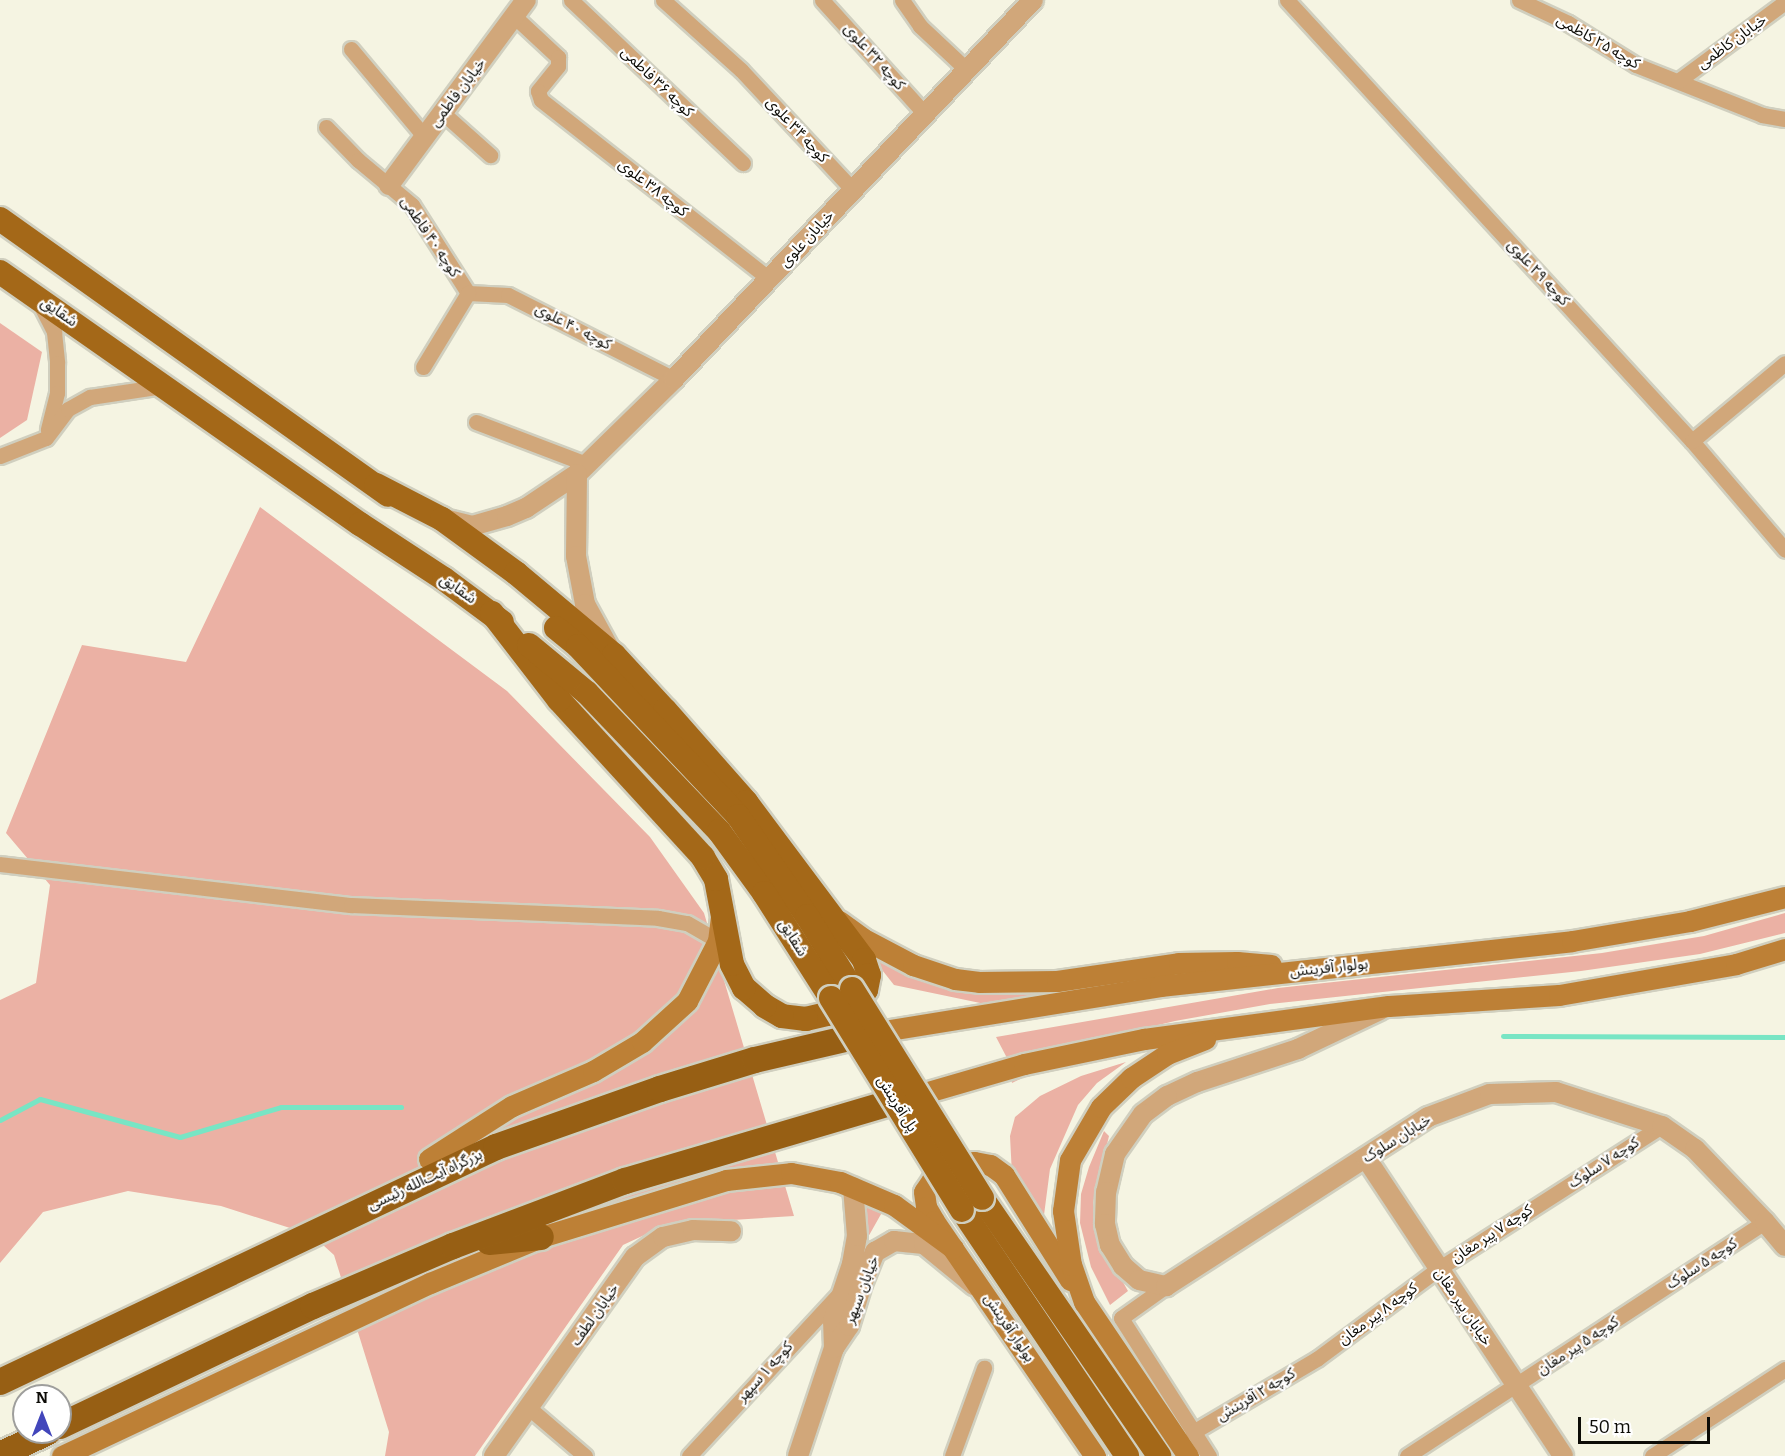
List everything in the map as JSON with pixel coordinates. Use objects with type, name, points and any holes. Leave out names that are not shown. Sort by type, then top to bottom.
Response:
[{"type":"highway","name":"بزرگراه آیت‌الله رئیسی","points":[[0,1382],[496,1147],[660,1089],[755,1060],[871,1033]]},
{"type":"highway","points":[[72,1420],[314,1306],[453,1246],[625,1181],[907,1098]]},
{"type":"highway","points":[[375,1204],[429,1159]]},
{"type":"highway","points":[[453,1246],[541,1237]]},
{"type":"highway","points":[[1,1454],[22,1444]]},
{"type":"main road","name":"شقایق","points":[[0,219],[376,485],[486,568],[578,646],[730,807],[807,916],[842,993]]},
{"type":"main road","name":"شقایق","points":[[0,272],[492,613],[587,693],[719,831],[842,993]]},
{"type":"main road","name":"شقایق","points":[[376,485],[442,519],[516,573],[614,655],[717,766],[864,960],[869,975],[866,990],[852,1004],[828,1014],[806,1019],[782,1016],[765,1006],[744,988],[732,964],[716,879],[703,858],[559,700],[492,613]]},
{"type":"main road","name":"بولوار آفرینش","points":[[871,1033],[1160,986],[1572,941],[1690,921],[1785,897]]},
{"type":"main road","points":[[429,1159],[512,1106],[593,1071],[642,1042],[687,1001],[718,941],[723,908]]},
{"type":"main road","points":[[831,915],[862,938],[913,965],[955,979],[971,981],[1003,983],[1057,981],[1179,963],[1237,962],[1317,969]]},
{"type":"main road","points":[[907,1098],[1047,1059],[1144,1039],[1256,1022],[1389,1006],[1559,994],[1736,964],[1785,949]]},
{"type":"main road","name":"پل آفرینش","points":[[842,993],[972,1204]]},
{"type":"main road","points":[[1188,1456],[1084,1302],[1071,1265],[1063,1211],[1070,1160],[1084,1132],[1101,1107],[1123,1085],[1167,1054],[1256,1022]]},
{"type":"main road","name":"بولوار آفرینش","points":[[1084,1302],[1004,1175],[990,1165],[974,1162],[952,1167],[933,1180],[924,1192],[926,1207],[1095,1456]]},
{"type":"main road","points":[[62,1456],[430,1283],[541,1237],[726,1180],[762,1174],[791,1173],[852,1186],[894,1205],[953,1248]]},
{"type":"main road","points":[[972,1204],[1159,1456]]},
{"type":"main road","name":"بولوار آفرینش","points":[[972,1204],[1127,1456]]},
{"type":"street","name":"خیابان فاطمی","points":[[389,185],[424,136],[444,114],[526,0]]},
{"type":"street","name":"کوچه ۳۶ فاطمی","points":[[571,0],[743,163]]},
{"type":"street","name":"کوچه ۳۴ علوی","points":[[663,0],[741,70],[853,190]]},
{"type":"street","name":"کوچه ۳۲ علوی","points":[[822,0],[925,114]]},
{"type":"street","points":[[902,0],[920,26],[967,70]]},
{"type":"street","name":"خیابان علوی","points":[[442,519],[472,526],[507,516],[526,508],[582,469],[674,379],[1033,0]]},
{"type":"street","name":"کوچه ۲۹ علوی","points":[[1287,0],[1692,441],[1785,550]]},
{"type":"street","name":"کوچه ۲۵ کاظمی","points":[[1519,0],[1568,23],[1636,65],[1762,115],[1785,119]]},
{"type":"street","name":"خیابان کاظمی","points":[[1678,81],[1781,2]]},
{"type":"street","name":"کوچه ۳۸ علوی","points":[[514,17],[558,57],[558,66],[538,91],[538,96],[769,279]]},
{"type":"street","points":[[351,49],[424,136]]},
{"type":"street","points":[[444,114],[490,155]]},
{"type":"street","name":"کوچه ۴۰ فاطمی","points":[[326,127],[358,160],[412,205],[468,293]]},
{"type":"street","points":[[423,367],[468,293]]},
{"type":"street","name":"کوچه ۴۰ علوی","points":[[468,293],[508,294],[674,379]]},
{"type":"street","points":[[36,297],[54,332],[57,363],[57,393],[46,438]]},
{"type":"street","points":[[1692,441],[1785,363]]},
{"type":"street","points":[[0,456],[46,438],[68,409],[90,397],[164,386]]},
{"type":"street","points":[[476,422],[582,469],[576,556],[585,604],[614,655]]},
{"type":"street","points":[[0,864],[351,905],[658,918],[687,923],[718,941]]},
{"type":"street","points":[[1166,1286],[1139,1280],[1123,1266],[1110,1245],[1105,1224],[1107,1192],[1115,1154],[1143,1114],[1167,1096],[1197,1082],[1298,1049],[1389,1006]]},
{"type":"street","name":"خیابان سلوک","points":[[1166,1286],[1428,1118],[1490,1094],[1556,1092],[1662,1126],[1695,1149],[1785,1246]]},
{"type":"street","name":"کوچه ۷ سلوک","points":[[1547,1199],[1662,1126]]},
{"type":"street","name":"خیابان پیر مغان","points":[[1366,1158],[1563,1456]]},
{"type":"street","name":"خیابان سپهر","points":[[834,1348],[833,1321],[852,1264],[857,1236],[852,1186]]},
{"type":"street","name":"کوچه ۷ پیر مغان","points":[[1438,1269],[1547,1199]]},
{"type":"street","name":"کوچه ۵ سلوک","points":[[1639,1305],[1765,1222]]},
{"type":"street","name":"خیابان لطف","points":[[494,1456],[635,1257],[663,1237],[693,1230],[731,1231]]},
{"type":"street","name":"خیابان سپهر","points":[[798,1456],[834,1348],[849,1326],[875,1252],[894,1241],[924,1244],[986,1295]]},
{"type":"street","name":"کوچه ۸ پیر مغان","points":[[1318,1358],[1438,1269]]},
{"type":"street","points":[[1166,1286],[1120,1318],[1209,1456]]},
{"type":"street","name":"کوچه ۱ سپهر","points":[[689,1456],[844,1289]]},
{"type":"street","name":"کوچه ۵ پیر مغان","points":[[1407,1456],[1639,1305]]},
{"type":"street","name":"کوچه ۲ آفرینش","points":[[1193,1432],[1318,1358]]},
{"type":"street","points":[[952,1456],[984,1368]]},
{"type":"street","points":[[1652,1456],[1785,1369]]},
{"type":"street","points":[[529,1408],[585,1456]]},
{"type":"shaded area","points":[[0,323],[42,352],[27,420],[0,438]]},
{"type":"shaded area","points":[[260,507],[507,691],[650,837],[704,913],[794,1216],[668,1224],[623,1245],[475,1456],[385,1456],[389,1432],[334,1255],[312,1235],[221,1206],[128,1191],[43,1212],[0,1263],[0,1000],[36,983],[50,885],[6,833],[82,645],[186,662]]},
{"type":"shaded area","points":[[1785,913],[1785,933],[1700,954],[1581,971],[1270,1004],[1175,1021],[1104,1038],[1012,1083],[1007,1058],[996,1037],[1278,988],[1602,953],[1704,936]]},
{"type":"shaded area","points":[[871,956],[931,984],[1000,992],[1165,974],[1034,998],[985,1004],[894,985]]},
{"type":"shaded area","points":[[1126,1062],[1097,1083],[1078,1105],[1050,1169],[1044,1215],[1020,1191],[1012,1175],[1010,1136],[1015,1117],[1040,1096],[1081,1076]]},
{"type":"shaded area","points":[[1104,1131],[1109,1136],[1093,1203],[1102,1245],[1128,1291],[1110,1305],[1091,1267],[1080,1223],[1081,1194]]},
{"type":"shaded area","points":[[866,1193],[889,1200],[863,1246],[866,1222]]},
{"type":"waterway","points":[[1503,1036],[1785,1037]]},
{"type":"waterway","points":[[0,1120],[40,1099],[180,1137],[281,1107],[401,1107]]}]
